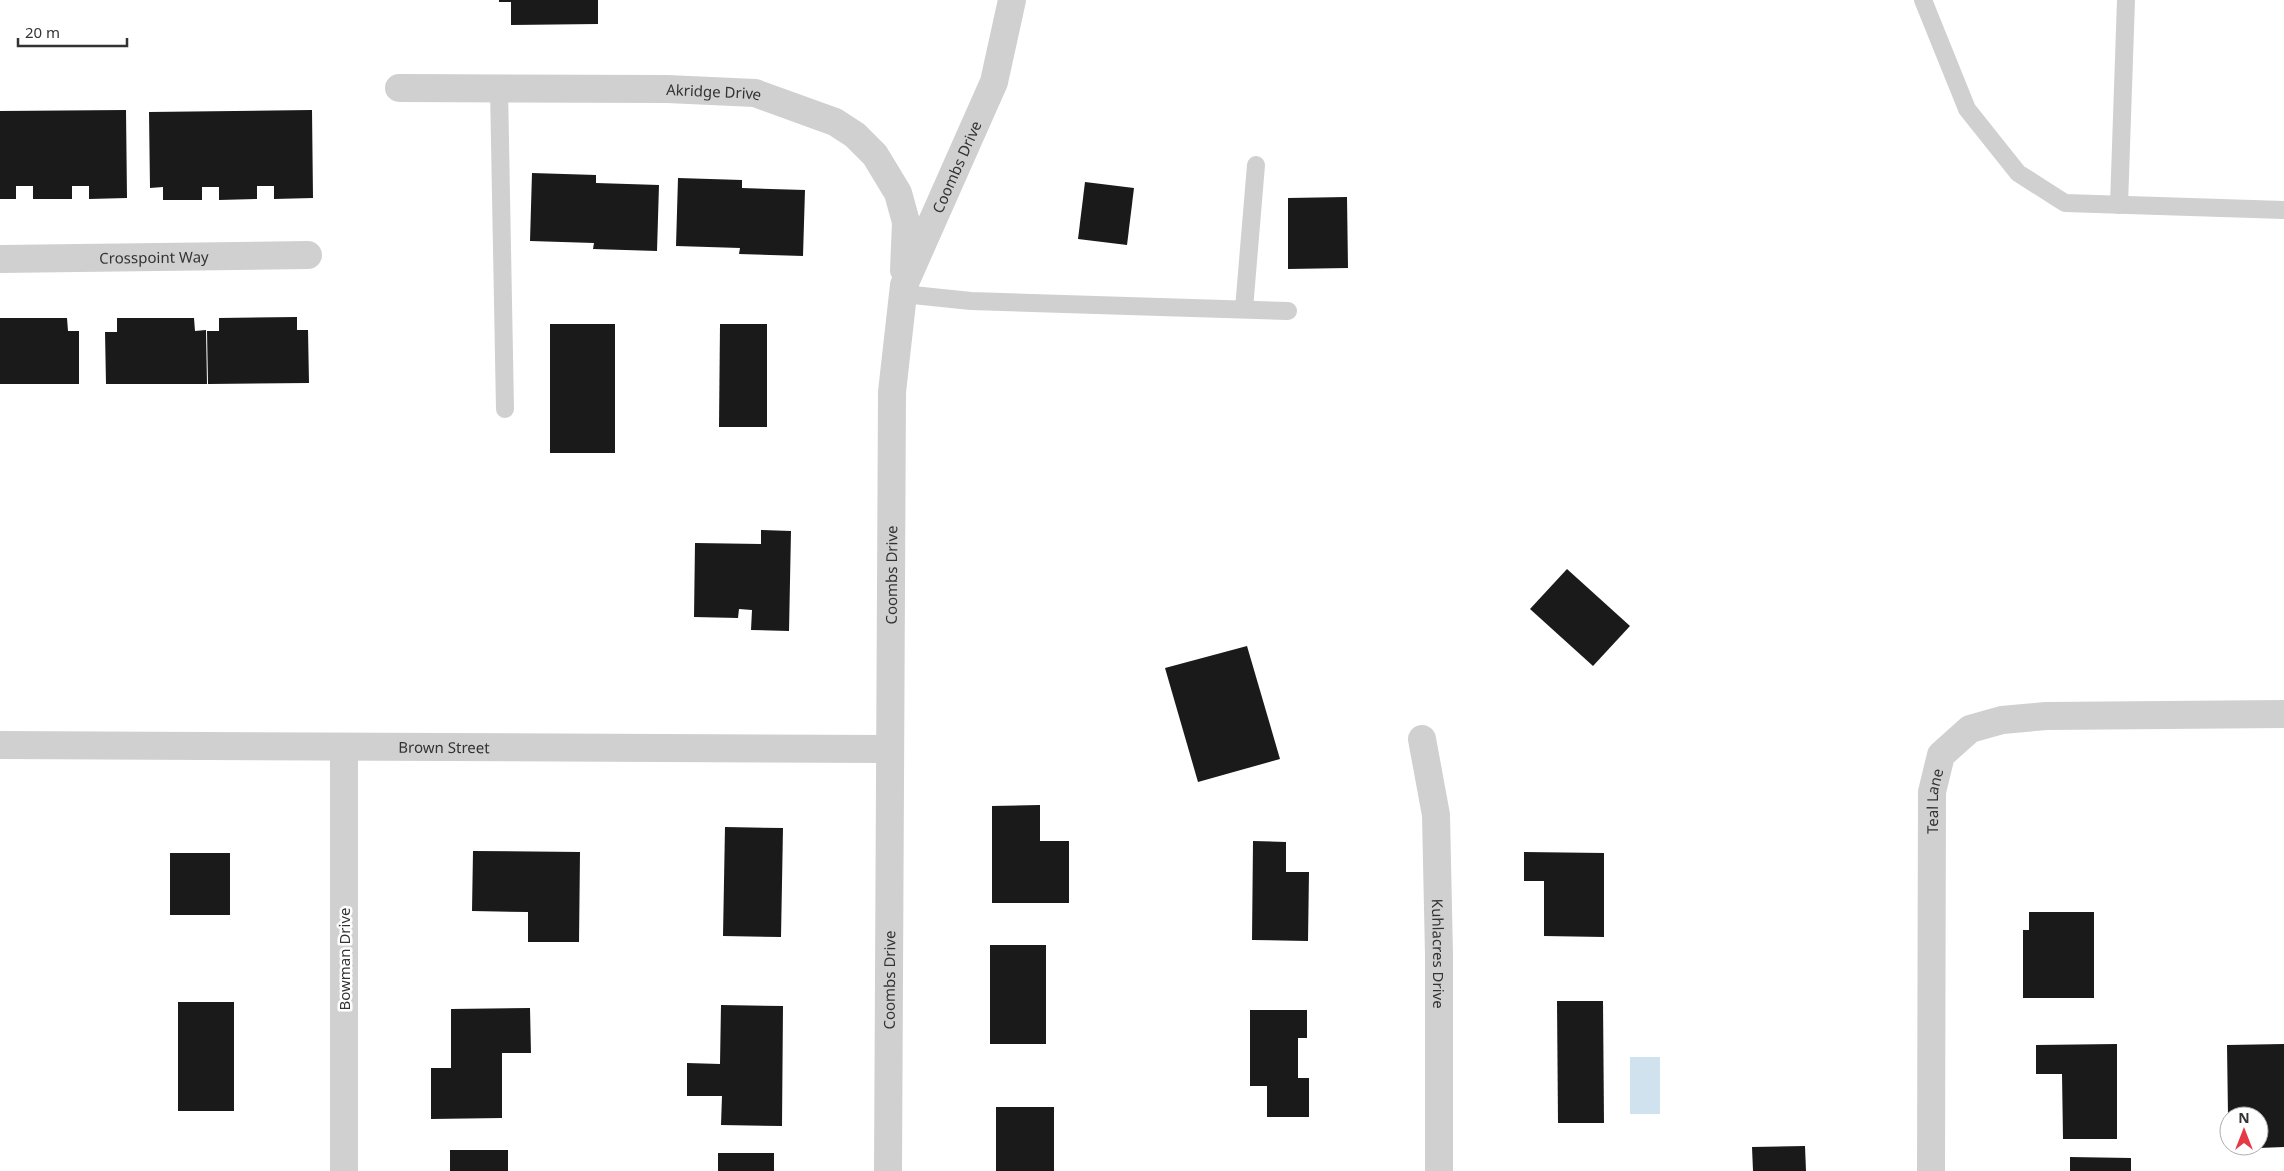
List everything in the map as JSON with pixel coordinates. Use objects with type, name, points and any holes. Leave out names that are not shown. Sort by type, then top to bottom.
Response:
[{"type":"street","name":"Coombs Drive","points":[[888,1171],[888,749],[892,392],[903,290],[994,82],[1012,0]]},
{"type":"street","name":"Akridge Drive","points":[[399,88],[667,89],[754,93],[835,122],[855,135],[874,155],[898,193],[906,222],[903,290]]},
{"type":"street","name":"Crosspoint Way","points":[[0,259],[308,255]]},
{"type":"street","name":"Teal Lane","points":[[1932,1171],[1932,792],[1941,755],[1970,729],[2002,720],[2046,716],[2284,714]]},
{"type":"street","name":"Kuhlacres Drive","points":[[1422,739],[1436,815],[1440,955],[1439,1171]]},
{"type":"street","name":"Brown Street","points":[[0,746],[888,749]]},
{"type":"street","name":"Bowman Drive","points":[[344,747],[344,1171]]},
{"type":"lane","points":[[1923,0],[1966,109],[2018,173],[2065,203],[2284,210]]},
{"type":"lane","points":[[2119,205],[2126,0]]},
{"type":"lane","points":[[499,88],[505,409]]},
{"type":"lane","points":[[1244,309],[1256,165]]},
{"type":"lane","points":[[903,290],[971,301],[1288,311]]},
{"type":"water","points":[[1630,1057],[1660,1057],[1660,1114],[1630,1114]]},
{"type":"building","points":[[499,0],[598,0],[598,24],[511,25],[511,2],[499,2]]},
{"type":"building","points":[[126,110],[127,198],[89,199],[89,186],[72,186],[72,199],[33,199],[33,186],[16,186],[16,199],[0,199],[0,111]]},
{"type":"building","points":[[312,110],[313,198],[274,199],[274,186],[257,186],[257,199],[219,200],[219,187],[202,187],[202,200],[163,200],[163,187],[150,188],[149,112]]},
{"type":"building","points":[[532,173],[596,175],[596,183],[659,185],[657,251],[593,249],[594,243],[530,241]]},
{"type":"building","points":[[678,178],[742,180],[742,188],[805,190],[803,256],[739,254],[740,248],[676,246]]},
{"type":"building","points":[[1085,182],[1134,188],[1127,245],[1078,239]]},
{"type":"building","points":[[1347,197],[1348,268],[1288,269],[1288,198]]},
{"type":"building","points":[[297,317],[297,330],[308,330],[309,383],[208,384],[207,331],[219,331],[219,318]]},
{"type":"building","points":[[0,318],[67,318],[68,331],[79,331],[79,384],[0,384]]},
{"type":"building","points":[[117,318],[194,318],[195,331],[206,330],[207,384],[106,384],[105,332],[117,332]]},
{"type":"building","points":[[550,324],[615,324],[615,453],[550,453]]},
{"type":"building","points":[[720,324],[767,324],[767,427],[719,427]]},
{"type":"building","points":[[761,530],[791,531],[789,631],[751,630],[752,610],[739,609],[738,618],[694,617],[695,543],[761,544]]},
{"type":"building","points":[[1567,569],[1630,626],[1593,666],[1530,609]]},
{"type":"building","points":[[1247,646],[1280,759],[1198,782],[1165,668]]},
{"type":"building","points":[[1040,805],[1040,841],[1069,841],[1069,903],[992,903],[992,806]]},
{"type":"building","points":[[725,827],[783,828],[781,937],[723,936]]},
{"type":"building","points":[[1253,841],[1286,842],[1286,872],[1309,872],[1308,941],[1252,940]]},
{"type":"building","points":[[473,851],[580,852],[579,942],[528,942],[528,912],[472,911]]},
{"type":"building","points":[[1524,852],[1604,853],[1604,937],[1544,936],[1544,881],[1524,881]]},
{"type":"building","points":[[170,853],[230,853],[230,915],[170,915]]},
{"type":"building","points":[[2029,912],[2094,912],[2094,998],[2023,998],[2023,930],[2029,930]]},
{"type":"building","points":[[990,945],[1046,945],[1046,1044],[990,1044]]},
{"type":"building","points":[[1557,1001],[1603,1001],[1604,1123],[1558,1123]]},
{"type":"building","points":[[178,1002],[234,1002],[234,1111],[178,1111]]},
{"type":"building","points":[[721,1005],[783,1006],[782,1126],[721,1125],[722,1096],[687,1096],[687,1063],[720,1064]]},
{"type":"building","points":[[530,1008],[531,1053],[502,1053],[502,1118],[431,1119],[431,1068],[451,1068],[451,1009]]},
{"type":"building","points":[[1250,1010],[1307,1010],[1307,1038],[1298,1038],[1298,1078],[1309,1078],[1309,1117],[1267,1117],[1267,1086],[1250,1086]]},
{"type":"building","points":[[2117,1044],[2117,1139],[2063,1139],[2062,1074],[2036,1074],[2036,1045]]},
{"type":"building","points":[[2284,1044],[2284,1147],[2269,1148],[2269,1106],[2228,1106],[2227,1045]]},
{"type":"building","points":[[996,1107],[1054,1107],[1054,1171],[996,1171]]},
{"type":"building","points":[[1805,1146],[1806,1171],[1753,1171],[1752,1147]]},
{"type":"building","points":[[450,1150],[508,1150],[508,1171],[450,1171]]},
{"type":"building","points":[[718,1153],[774,1153],[774,1171],[718,1171]]},
{"type":"building","points":[[2070,1157],[2131,1158],[2131,1171],[2070,1171]]}]
